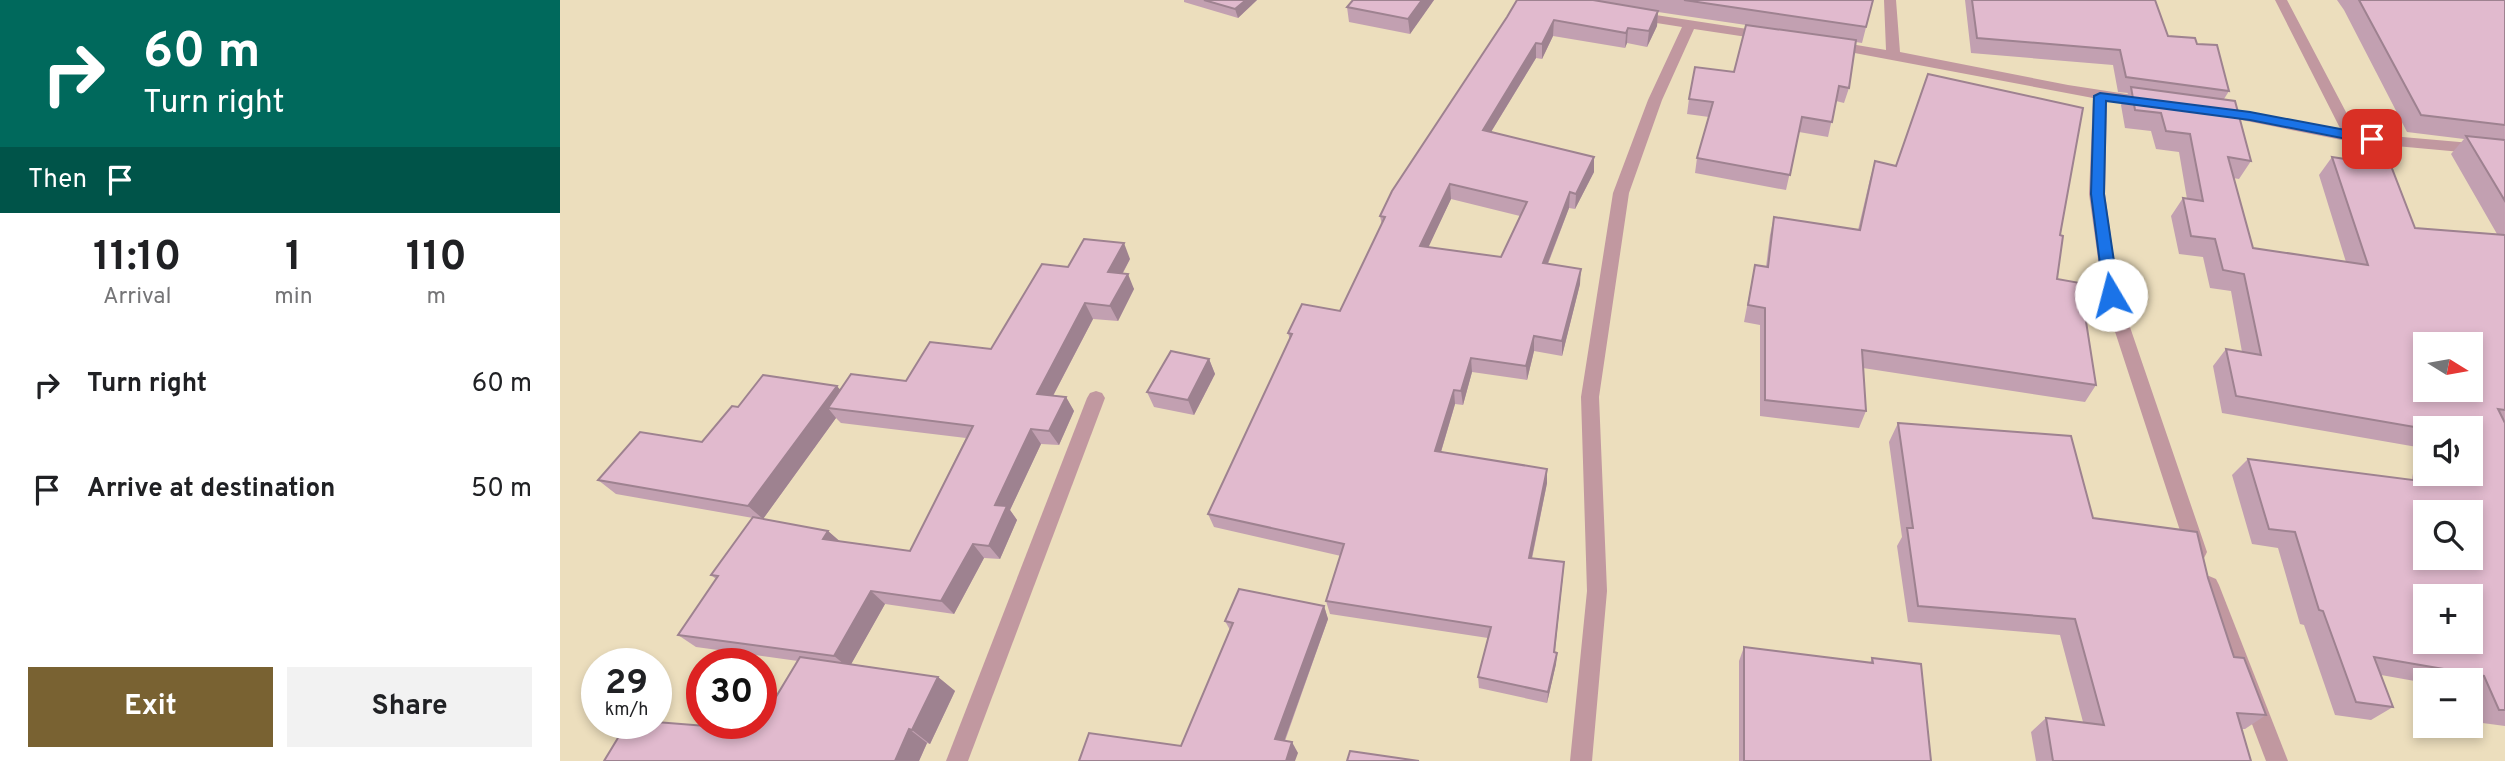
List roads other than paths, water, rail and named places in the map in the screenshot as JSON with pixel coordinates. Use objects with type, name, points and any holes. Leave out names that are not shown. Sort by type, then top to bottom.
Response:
[{"type":"street","points":[[1890,0],[1893,54]]},
{"type":"street","points":[[2281,0],[2351,137]]},
{"type":"street","points":[[1623,14],[1689,26],[1784,38]]},
{"type":"street","points":[[1581,761],[1597,591],[1590,397],[1621,193],[1655,100],[1689,26]]},
{"type":"street","points":[[1825,44],[1893,54],[2100,96],[2163,103]]},
{"type":"street","points":[[2100,96],[2097,194],[2111,295],[2206,576],[2277,761]]},
{"type":"street","points":[[2200,108],[2351,137],[2503,155]]},
{"type":"street","points":[[957,761],[1096,398]]}]
